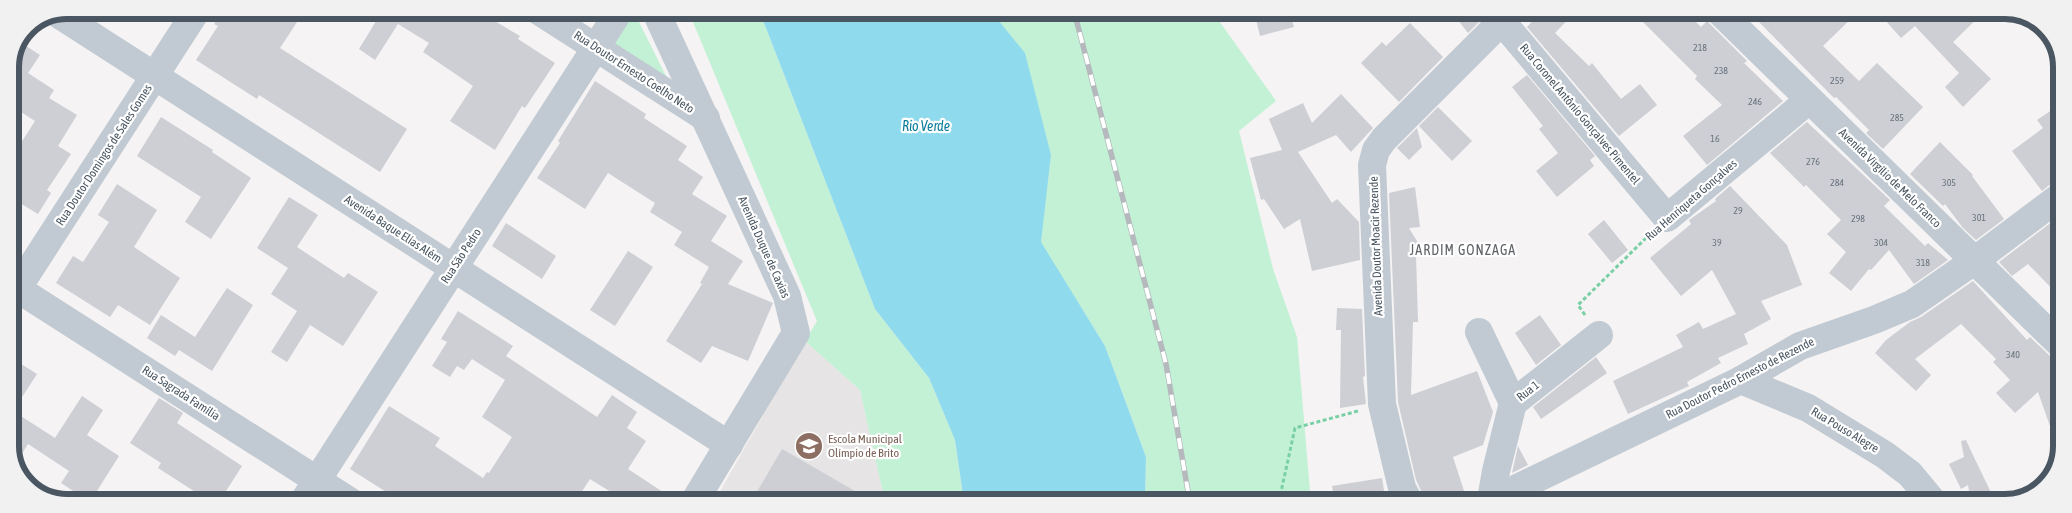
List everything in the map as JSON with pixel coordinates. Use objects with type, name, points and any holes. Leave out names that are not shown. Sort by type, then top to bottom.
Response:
[{"type":"street","name":"Avenida Baque Elías Além","points":[[66,19],[728,445]]},
{"type":"street","name":"Rua Doutor Domingos de Sales Gomes","points":[[19,280],[191,19]]},
{"type":"street","name":"Rua Doutor Ernesto Coelho Neto","points":[[550,19],[706,118]]},
{"type":"street","name":"Rua São Pedro","points":[[310,491],[614,19]]},
{"type":"street","name":"Avenida Duque de Caxias","points":[[659,19],[787,296],[796,333],[699,494]]},
{"type":"street","name":"Avenida Doutor Moacir Rezende","points":[[1405,494],[1402,488],[1382,404],[1372,165],[1376,150],[1384,139],[1497,19]]},
{"type":"street","name":"Rua Coronel Antônio Gonçalves Pimentel","points":[[1506,19],[1666,218]]},
{"type":"street","name":"Avenida Virgílio de Melo Franco","points":[[1727,19],[2053,338]]},
{"type":"street","name":"Rua Henriqueta Gonçalves","points":[[1666,218],[1809,100]]},
{"type":"street","name":"Rua Doutor Pedro Ernesto de Rezende","points":[[1505,494],[1741,380],[1800,346],[1874,320],[1912,304],[2053,202]]},
{"type":"street","name":"Rua Sagrada Família","points":[[19,296],[310,491]]},
{"type":"street","points":[[1478,332],[1513,403]]},
{"type":"street","name":"Rua 1","points":[[1490,494],[1513,403],[1599,335]]},
{"type":"street","name":"Rua Pouso Alegre","points":[[1741,380],[1808,408],[1885,455],[1910,474],[1927,494]]},
{"type":"path","name":"Rua Henriqueta Gonçalves","points":[[1578,305],[1666,218]]},
{"type":"path","points":[[1281,494],[1295,428],[1382,404]]},
{"type":"shaded area","name":"Escola Municipal Olímpio de Brito","points":[[805,341],[860,390],[883,494],[719,494]]},
{"type":"green space","points":[[630,19],[638,19],[667,78],[613,45]]},
{"type":"green space","points":[[692,19],[762,19],[875,309],[929,378],[955,440],[963,494],[883,494],[860,390],[805,341],[817,321]]},
{"type":"green space","points":[[997,19],[1218,19],[1276,101],[1239,131],[1273,269],[1297,337],[1310,494],[1145,494],[1146,457],[1105,346],[1040,242],[1051,155]]},
{"type":"water","name":"Rio Verde","points":[[762,19],[997,19],[1025,53],[1051,155],[1041,242],[1105,346],[1146,457],[1145,494],[963,494],[955,440],[929,378],[875,309]]},
{"type":"building","points":[[217,19],[299,19],[280,48],[407,129],[380,172],[259,95],[257,99],[196,60],[218,26],[214,24]]},
{"type":"building","points":[[377,19],[491,19],[520,36],[518,39],[555,63],[525,108],[522,106],[495,150],[450,121],[473,86],[423,52],[429,43],[398,24],[375,60],[359,49]]},
{"type":"building","points":[[1256,19],[1292,19],[1294,27],[1260,36]]},
{"type":"building","points":[[1457,19],[1481,19],[1481,20],[1468,33]]},
{"type":"building","points":[[1534,19],[1568,19],[1555,33],[1589,66],[1592,63],[1621,99],[1640,84],[1657,105],[1619,136],[1527,27]]},
{"type":"building","points":[[1640,19],[1693,19],[1701,27],[1707,21],[1747,61],[1744,63],[1783,101],[1707,165],[1683,136],[1722,105],[1695,79],[1697,76]]},
{"type":"building","points":[[1756,19],[1851,19],[1823,46],[1859,81],[1877,63],[1923,107],[1883,149],[1866,133],[1869,130],[1836,97],[1834,98]]},
{"type":"building","points":[[1884,19],[1977,19],[1953,42],[1991,79],[1963,107],[1945,87],[1959,73],[1915,26],[1901,38]]},
{"type":"building","points":[[1410,23],[1443,57],[1399,102],[1361,63],[1382,42],[1386,46]]},
{"type":"building","points":[[24,45],[40,55],[28,73],[54,90],[49,98],[77,115],[58,146],[71,154],[47,190],[51,193],[38,214],[19,202],[19,146],[35,121],[19,111],[19,66]]},
{"type":"building","points":[[1527,75],[1595,156],[1590,160],[1594,166],[1557,197],[1536,171],[1558,153],[1539,129],[1543,126],[1512,87]]},
{"type":"building","points":[[595,81],[646,114],[644,118],[687,146],[678,160],[703,177],[692,194],[727,216],[711,241],[743,261],[728,284],[773,303],[748,361],[712,346],[701,363],[666,341],[702,284],[700,283],[709,267],[674,245],[682,232],[650,212],[655,203],[608,173],[585,209],[537,178],[560,143],[558,141]]},
{"type":"building","points":[[1341,94],[1373,128],[1351,152],[1336,135],[1298,152],[1332,203],[1337,199],[1359,222],[1360,260],[1312,271],[1300,219],[1284,229],[1264,199],[1261,200],[1250,158],[1282,150],[1269,119],[1303,103],[1312,123]]},
{"type":"building","points":[[1438,107],[1472,141],[1452,161],[1419,126]]},
{"type":"building","points":[[2053,109],[2053,182],[2042,191],[2012,151],[2043,128],[2037,120]]},
{"type":"building","points":[[161,117],[213,150],[212,152],[251,178],[211,239],[185,222],[201,197],[137,156]]},
{"type":"building","points":[[1807,122],[1890,200],[1884,206],[1925,246],[1928,243],[1948,260],[1914,284],[1889,250],[1871,270],[1869,269],[1851,291],[1829,273],[1846,252],[1827,234],[1841,220],[1770,153]]},
{"type":"building","points":[[1417,128],[1422,147],[1409,160],[1397,148]]},
{"type":"building","points":[[1940,142],[1973,175],[2004,219],[1976,240],[1963,228],[1945,204],[1943,206],[1910,174]]},
{"type":"building","points":[[117,184],[157,210],[134,247],[180,278],[150,325],[118,305],[110,317],[56,283],[73,256],[83,262],[109,222],[98,215]]},
{"type":"building","points":[[1730,186],[1787,245],[1802,285],[1761,301],[1771,319],[1744,334],[1748,344],[1718,358],[1721,363],[1687,382],[1689,386],[1628,414],[1613,381],[1683,347],[1676,335],[1699,322],[1703,329],[1736,314],[1712,270],[1681,296],[1650,258],[1691,224],[1689,220],[1716,201],[1715,199]]},
{"type":"building","points":[[1415,187],[1420,227],[1409,228],[1423,251],[1416,255],[1418,322],[1413,322],[1411,395],[1477,371],[1493,412],[1483,445],[1453,457],[1465,494],[1423,494],[1416,480],[1398,402],[1389,193]]},
{"type":"building","points":[[289,197],[318,215],[297,247],[344,278],[348,273],[378,292],[343,346],[310,325],[287,362],[271,352],[297,311],[271,294],[288,268],[257,248]]},
{"type":"building","points":[[1604,220],[1628,250],[1612,263],[1588,234]]},
{"type":"building","points":[[2053,221],[2053,290],[2028,264],[2012,276],[1999,262]]},
{"type":"building","points":[[506,223],[556,256],[542,279],[492,246]]},
{"type":"building","points":[[628,251],[653,267],[615,326],[590,310]]},
{"type":"building","points":[[1973,281],[2027,340],[2030,337],[2053,357],[2053,435],[2038,392],[2015,413],[1996,393],[2010,380],[1993,362],[1996,359],[1961,324],[1915,359],[1931,375],[1916,391],[1875,353],[1886,340],[1910,322],[1921,317]]},
{"type":"building","points":[[227,288],[253,305],[212,371],[179,350],[175,356],[147,338],[161,315],[195,337]]},
{"type":"building","points":[[1337,308],[1362,309],[1365,376],[1363,377],[1366,404],[1340,408],[1341,330],[1336,330]]},
{"type":"building","points":[[458,311],[513,346],[506,356],[597,417],[612,395],[637,412],[627,428],[646,441],[628,469],[666,494],[614,494],[590,479],[580,494],[389,494],[350,469],[389,406],[440,438],[435,446],[483,478],[487,472],[489,473],[512,437],[482,417],[505,380],[472,359],[464,370],[457,366],[450,377],[432,366],[447,342],[441,339]]},
{"type":"building","points":[[1540,315],[1561,345],[1536,365],[1515,333]]},
{"type":"building","points":[[1596,357],[1607,373],[1541,419],[1533,407]]},
{"type":"building","points":[[19,363],[37,374],[19,402]]},
{"type":"building","points":[[82,396],[103,410],[87,435],[119,456],[95,494],[78,494],[61,483],[69,471],[28,444],[23,452],[19,449],[19,415],[55,438]]},
{"type":"building","points":[[159,398],[183,413],[177,423],[242,466],[224,494],[199,494],[158,468],[161,463],[130,443]]},
{"type":"building","points":[[1966,440],[1992,494],[1970,494],[1968,485],[1961,489],[1949,464],[1964,457],[1961,441]]},
{"type":"building","points":[[1518,446],[1528,465],[1512,473]]},
{"type":"building","points":[[782,449],[860,494],[756,494]]},
{"type":"building","points":[[1382,478],[1385,494],[1333,494],[1332,486]]},
{"type":"railway","points":[[1076,19],[1166,364],[1188,494]]},
{"type":"place","name":"Escola Municipal Olímpio de Brito","points":[[809,446]]},
{"type":"district","name":"JARDIM GONZAGA","points":[[1463,250]]}]
